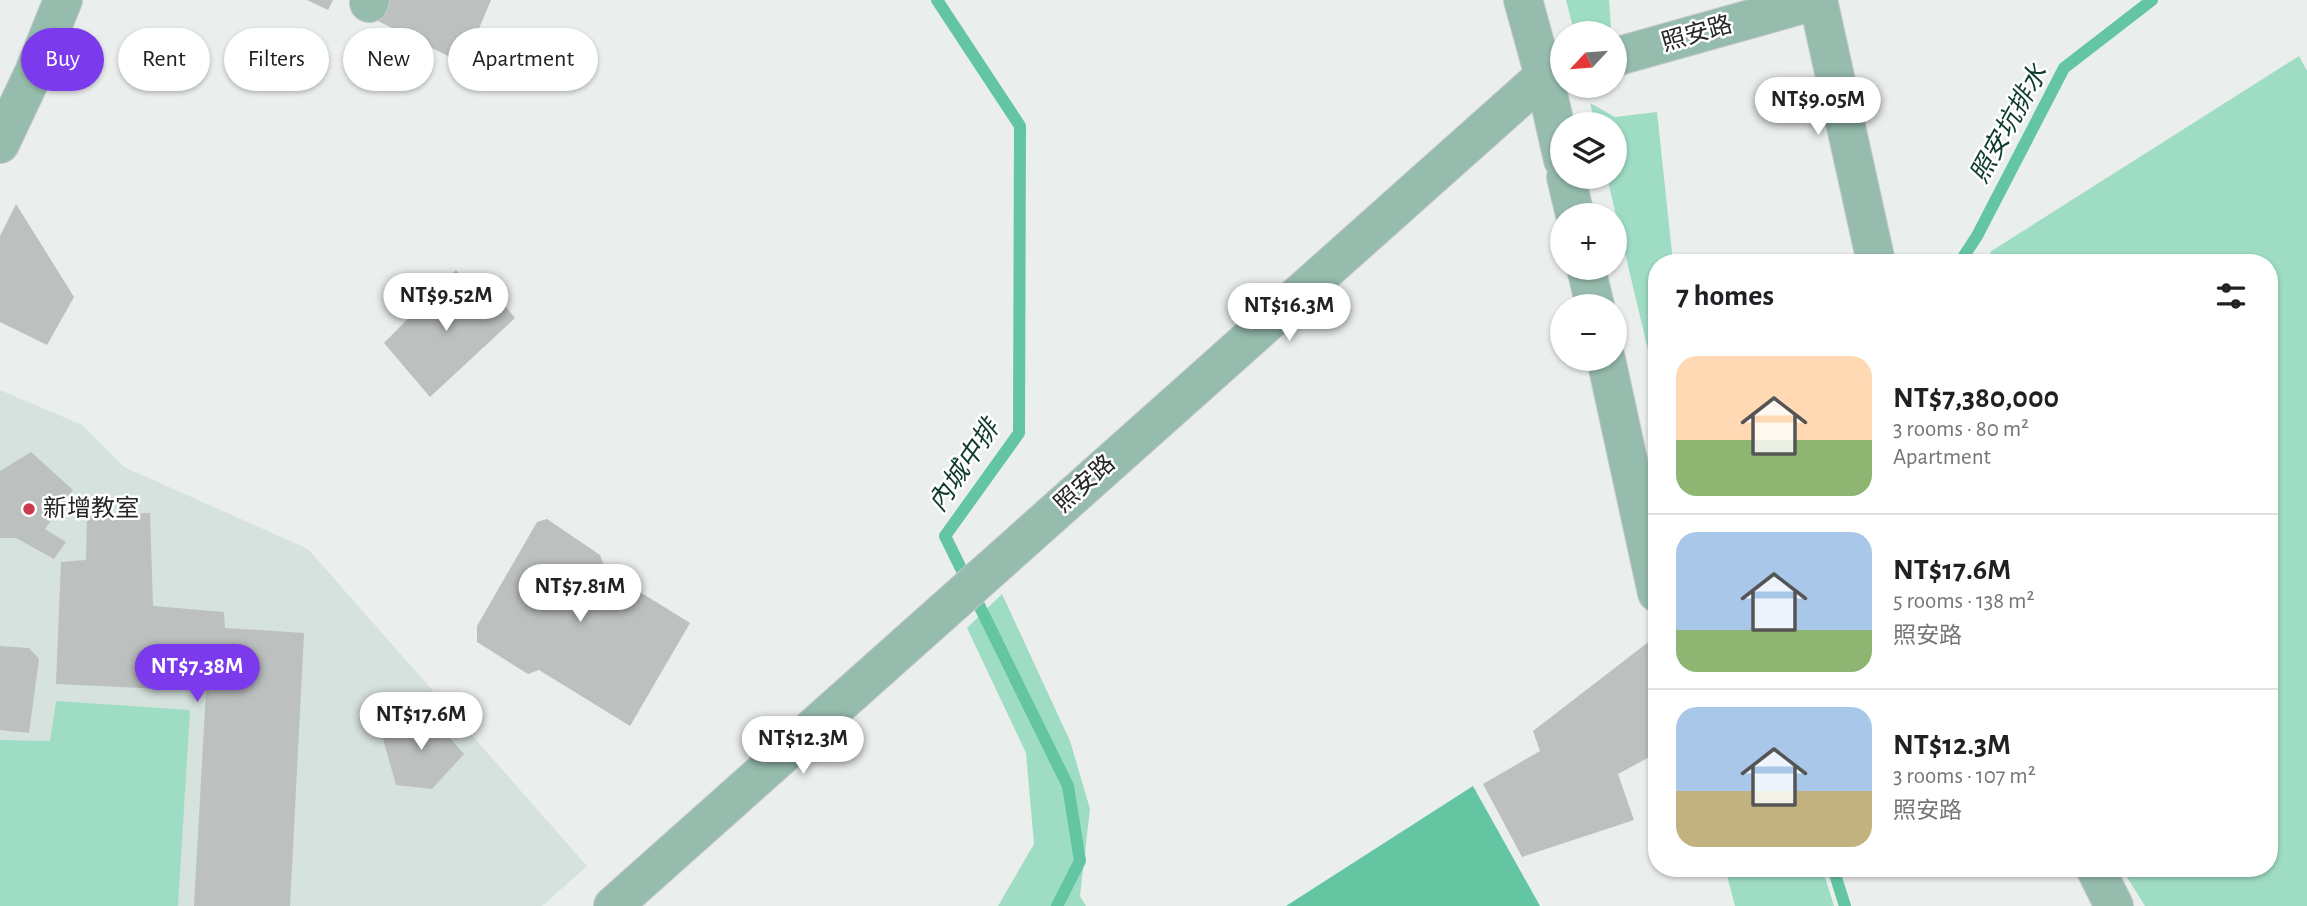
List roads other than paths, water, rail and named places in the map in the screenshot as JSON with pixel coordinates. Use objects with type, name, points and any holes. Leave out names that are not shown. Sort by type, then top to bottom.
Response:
[{"type":"street","points":[[0,144],[34,72],[63,0]]},
{"type":"street","points":[[1523,0],[1550,64]]},
{"type":"street","points":[[1818,0],[1874,254]]},
{"type":"street","name":"照安路","points":[[1628,53],[1818,0]]},
{"type":"street","name":"照安路","points":[[613,906],[990,569],[1550,78]]},
{"type":"street","points":[[1609,371],[1648,552]]},
{"type":"street","points":[[2100,877],[2114,906]]},
{"type":"waterway","name":"內城中排","points":[[937,0],[1020,126],[1019,433],[945,536],[1068,786],[1080,861],[1057,906]]},
{"type":"waterway","name":"照安坑排水","points":[[1965,254],[2064,68],[2152,0]]},
{"type":"waterway","name":"照安坑排水","points":[[1836,877],[1845,906]]},
{"type":"place","name":"新增教室","points":[[29,509]]}]
